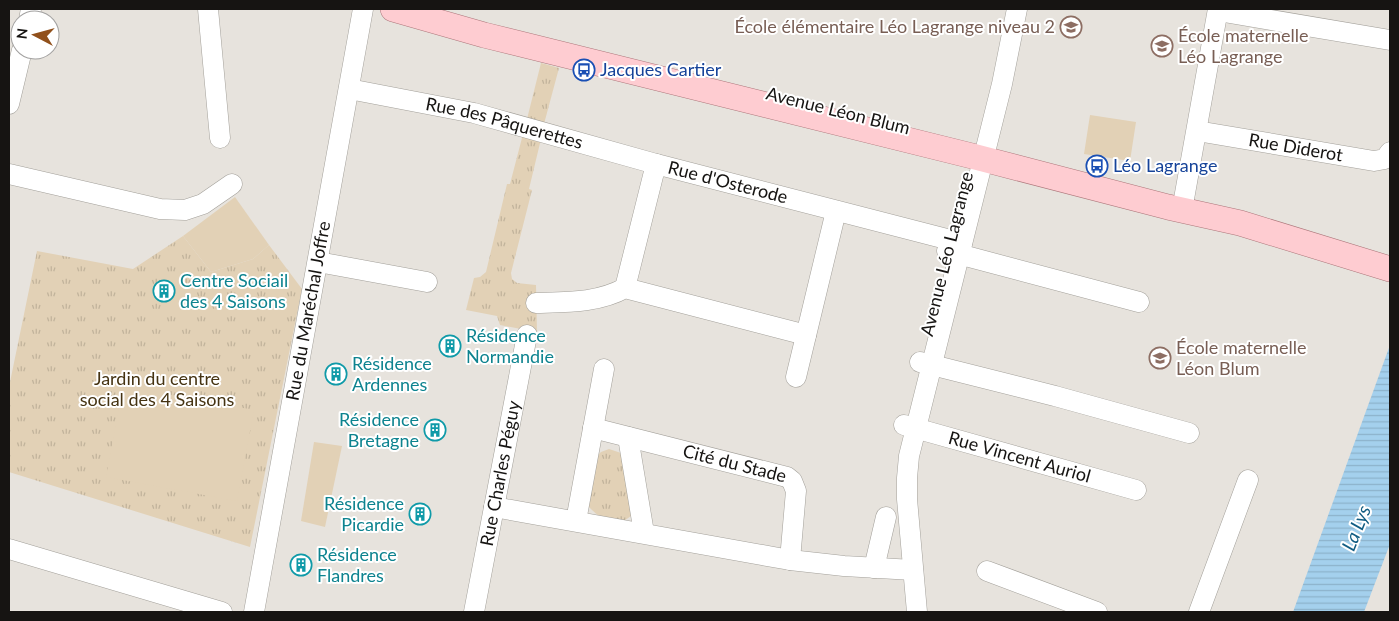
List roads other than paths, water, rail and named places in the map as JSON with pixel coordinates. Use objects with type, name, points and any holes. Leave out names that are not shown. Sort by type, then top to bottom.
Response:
[{"type":"main road","name":"Avenue Léon Blum","points":[[393,9],[490,36],[979,152],[1158,192],[1183,205],[1379,265]]},
{"type":"street","points":[[208,9],[220,138]]},
{"type":"street","name":"Rue du Maréchal Joffre","points":[[254,612],[364,9]]},
{"type":"street","name":"Avenue Léo Lagrange","points":[[979,152],[1005,9]]},
{"type":"street","name":"Avenue Léo Lagrange","points":[[917,612],[908,499],[909,426],[979,152],[1004,74],[1017,9]]},
{"type":"street","points":[[1183,205],[1218,10],[1390,40]]},
{"type":"street","points":[[9,104],[20,60]]},
{"type":"street","name":"Rue des Pâquerettes","points":[[349,89],[474,114],[656,164]]},
{"type":"street","name":"Rue Diderot","points":[[1197,131],[1374,161],[1385,159],[1390,152]]},
{"type":"street","name":"Rue d'Osterode","points":[[626,288],[656,164],[836,210],[1139,302]]},
{"type":"street","points":[[9,174],[160,209],[185,210],[204,204],[232,184]]},
{"type":"street","points":[[796,377],[836,210]]},
{"type":"street","points":[[318,262],[427,282]]},
{"type":"street","points":[[536,302],[569,302],[596,299],[615,294],[626,288],[806,335]]},
{"type":"street","name":"Rue Charles Péguy","points":[[474,612],[528,335]]},
{"type":"street","points":[[925,363],[1190,433]]},
{"type":"street","points":[[576,521],[604,369]]},
{"type":"street","name":"Rue Vincent Auriol","points":[[909,426],[1136,490]]},
{"type":"street","name":"Cité du Stade","points":[[593,428],[787,477],[792,481],[796,491],[790,560]]},
{"type":"street","points":[[628,437],[644,533]]},
{"type":"street","points":[[1199,612],[1248,480]]},
{"type":"street","points":[[494,506],[790,560],[913,570]]},
{"type":"street","points":[[874,568],[886,517]]},
{"type":"street","points":[[9,550],[222,612]]},
{"type":"street","points":[[987,571],[1098,612]]},
{"type":"water","name":"La Lys","points":[[1390,345],[1390,544],[1364,612],[1293,612]]},
{"type":"place","name":"École élémentaire Léo Lagrange niveau 2","points":[[1071,27]]},
{"type":"place","name":"École maternelle Léo Lagrange","points":[[1162,46]]},
{"type":"place","name":"Jacques Cartier","points":[[584,70]]},
{"type":"place","name":"Léo Lagrange","points":[[1097,166]]},
{"type":"place","name":"Centre Sociail des 4 Saisons","points":[[164,291]]},
{"type":"place","name":"Résidence Normandie","points":[[450,346]]},
{"type":"place","name":"École maternelle Léon Blum","points":[[1160,358]]},
{"type":"place","name":"Résidence Ardennes","points":[[336,374]]},
{"type":"place","name":"Résidence Bretagne","points":[[435,430]]},
{"type":"place","name":"Résidence Picardie","points":[[420,514]]},
{"type":"place","name":"Résidence Flandres","points":[[301,565]]},
{"type":"park label","name":"Jardin du centre social des 4 Saisons","points":[[157,389]]}]
